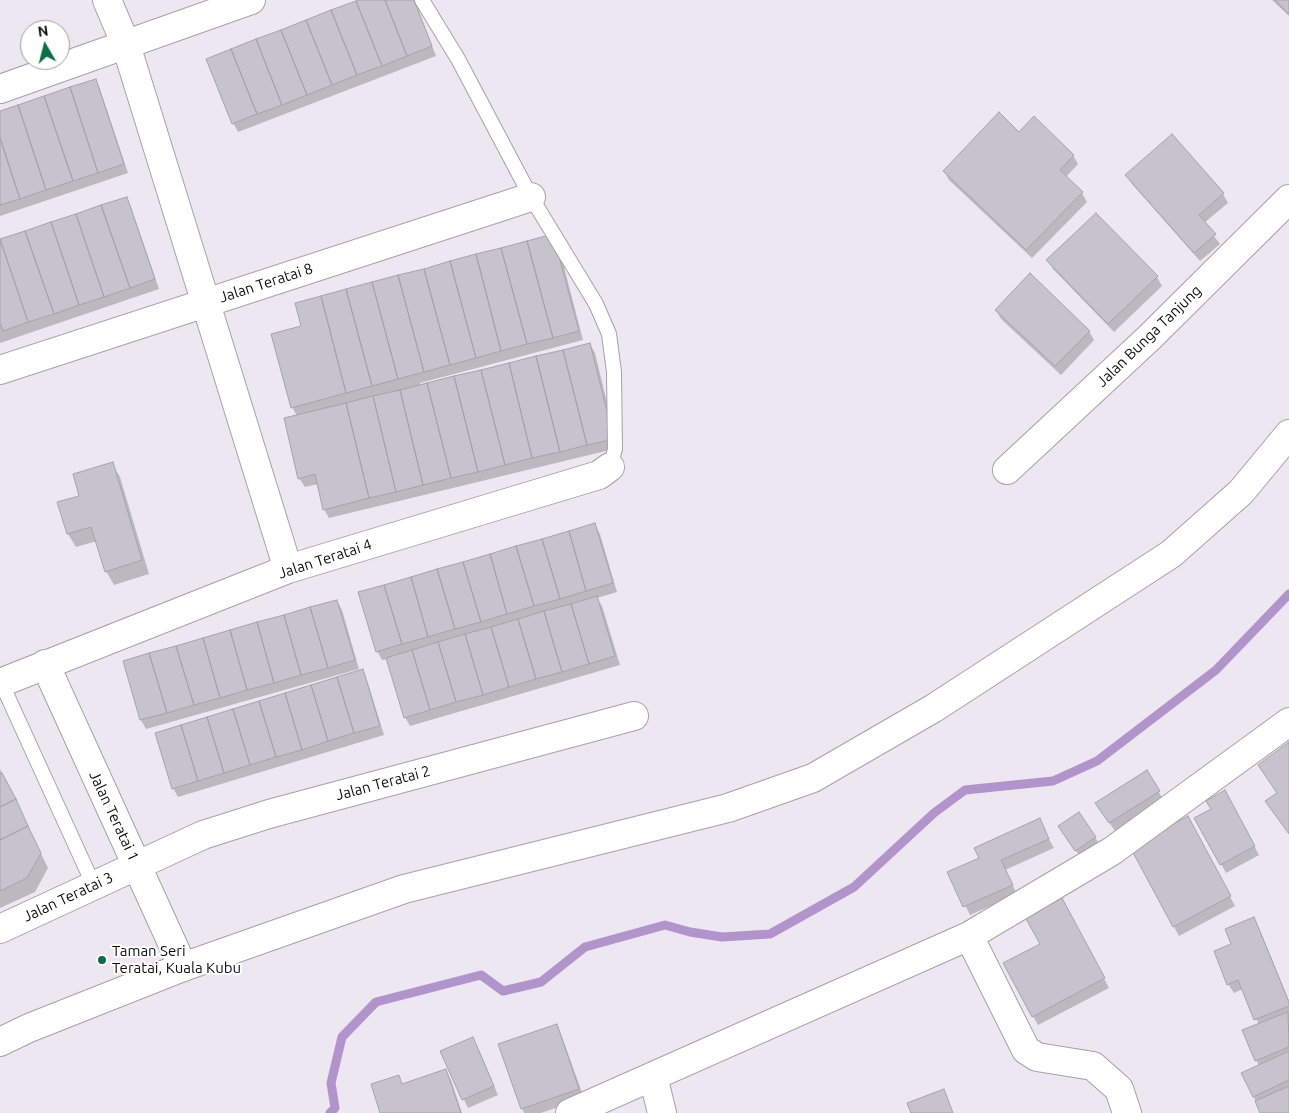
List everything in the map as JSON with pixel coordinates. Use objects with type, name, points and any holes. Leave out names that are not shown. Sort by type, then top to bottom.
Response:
[{"type":"street","points":[[107,0],[126,45],[288,569]]},
{"type":"street","points":[[0,89],[251,0]]},
{"type":"street","name":"Jalan Teratai 8","points":[[0,370],[531,197]]},
{"type":"street","name":"Jalan Bunga Tanjung","points":[[1007,470],[1150,337],[1289,199]]},
{"type":"street","points":[[0,1042],[29,1028],[184,967],[404,889],[728,808],[813,778],[934,708],[1171,554],[1241,492],[1289,434]]},
{"type":"street","name":"Jalan Teratai 4","points":[[0,682],[288,569],[599,475],[610,467]]},
{"type":"street","name":"Jalan Teratai 1","points":[[45,664],[184,967]]},
{"type":"street","name":"Jalan Teratai 2","points":[[136,865],[203,835],[269,814],[634,716]]},
{"type":"street","points":[[570,1113],[969,936],[1112,851],[1289,722]]},
{"type":"street","name":"Jalan Teratai 3","points":[[0,929],[136,865]]},
{"type":"street","points":[[969,936],[1026,1050],[1038,1057],[1093,1066],[1119,1089],[1127,1113]]},
{"type":"street","points":[[653,1076],[662,1113]]},
{"type":"lane","points":[[422,0],[458,59],[531,197],[596,304],[609,334],[614,372],[615,449],[610,467]]},
{"type":"lane","points":[[0,682],[94,886]]},
{"type":"building","points":[[385,0],[407,56],[382,66],[356,1]]},
{"type":"building","points":[[385,0],[414,0],[432,46],[407,56]]},
{"type":"building","points":[[1275,0],[1289,0],[1289,14]]},
{"type":"building","points":[[356,1],[382,66],[357,75],[331,10]]},
{"type":"building","points":[[331,10],[357,75],[332,85],[306,20]]},
{"type":"building","points":[[306,20],[332,85],[307,95],[281,30]]},
{"type":"building","points":[[281,30],[307,95],[282,105],[256,39]]},
{"type":"building","points":[[256,39],[282,105],[257,114],[231,49]]},
{"type":"building","points":[[231,49],[257,114],[232,124],[206,59]]},
{"type":"building","points":[[96,79],[124,164],[98,173],[70,87]]},
{"type":"building","points":[[70,87],[98,173],[73,181],[44,96]]},
{"type":"building","points":[[44,96],[73,181],[46,190],[18,105]]},
{"type":"building","points":[[18,105],[46,190],[20,199],[0,138],[0,111]]},
{"type":"building","points":[[999,112],[1019,132],[1034,116],[1074,155],[1060,170],[1083,192],[1026,250],[943,171]]},
{"type":"building","points":[[1172,134],[1224,193],[1199,215],[1216,234],[1194,253],[1125,175]]},
{"type":"building","points":[[0,138],[20,199],[0,205]]},
{"type":"building","points":[[127,197],[155,279],[130,288],[101,205]]},
{"type":"building","points":[[101,205],[130,288],[104,297],[76,214]]},
{"type":"building","points":[[1096,213],[1158,276],[1108,324],[1046,260]]},
{"type":"building","points":[[76,214],[104,297],[79,305],[51,222]]},
{"type":"building","points":[[51,222],[79,305],[54,314],[25,231]]},
{"type":"building","points":[[25,231],[54,314],[28,322],[0,239]]},
{"type":"building","points":[[553,234],[579,331],[553,338],[527,241]]},
{"type":"building","points":[[0,239],[28,322],[3,331],[0,323]]},
{"type":"building","points":[[527,241],[553,338],[527,344],[501,248]]},
{"type":"building","points":[[501,248],[527,344],[501,351],[476,254]]},
{"type":"building","points":[[476,254],[501,351],[476,358],[450,261]]},
{"type":"building","points":[[450,261],[476,358],[450,365],[424,269]]},
{"type":"building","points":[[424,269],[450,365],[424,372],[398,275]]},
{"type":"building","points":[[1030,273],[1090,331],[1055,366],[995,310]]},
{"type":"building","points":[[398,275],[424,372],[398,379],[372,282]]},
{"type":"building","points":[[372,282],[398,379],[372,386],[346,289]]},
{"type":"building","points":[[346,289],[372,386],[346,393],[321,296]]},
{"type":"building","points":[[321,296],[346,393],[291,408],[271,334],[301,326],[295,303]]},
{"type":"building","points":[[590,343],[614,439],[587,445],[563,350]]},
{"type":"building","points":[[563,350],[587,445],[560,452],[536,356]]},
{"type":"building","points":[[536,356],[560,452],[532,458],[509,363]]},
{"type":"building","points":[[509,363],[532,458],[505,465],[481,370]]},
{"type":"building","points":[[481,370],[505,465],[478,472],[454,376]]},
{"type":"building","points":[[454,376],[478,472],[451,478],[427,383]]},
{"type":"building","points":[[427,383],[451,478],[423,485],[400,390]]},
{"type":"building","points":[[400,390],[423,485],[396,492],[373,396]]},
{"type":"building","points":[[373,396],[396,492],[369,498],[346,403]]},
{"type":"building","points":[[346,403],[369,498],[323,510],[315,474],[298,479],[284,418]]},
{"type":"building","points":[[113,462],[142,560],[105,572],[91,527],[67,534],[57,502],[79,496],[73,474]]},
{"type":"building","points":[[595,523],[613,583],[586,591],[569,531]]},
{"type":"building","points":[[569,531],[586,591],[560,599],[542,539]]},
{"type":"building","points":[[542,539],[560,599],[534,606],[516,546]]},
{"type":"building","points":[[516,546],[534,606],[507,614],[490,554]]},
{"type":"building","points":[[490,554],[507,614],[481,622],[463,562]]},
{"type":"building","points":[[463,562],[481,622],[455,629],[437,569]]},
{"type":"building","points":[[437,569],[455,629],[428,637],[411,577]]},
{"type":"building","points":[[411,577],[428,637],[402,644],[384,585]]},
{"type":"building","points":[[384,585],[402,644],[376,652],[358,592]]},
{"type":"building","points":[[597,596],[615,656],[589,664],[571,604]]},
{"type":"building","points":[[337,600],[355,660],[328,668],[310,607]]},
{"type":"building","points":[[571,604],[589,664],[562,672],[544,611]]},
{"type":"building","points":[[310,607],[328,668],[301,675],[284,615]]},
{"type":"building","points":[[544,611],[562,672],[536,679],[518,619]]},
{"type":"building","points":[[284,615],[301,675],[274,683],[257,622]]},
{"type":"building","points":[[518,619],[536,679],[509,687],[491,627]]},
{"type":"building","points":[[257,622],[274,683],[247,690],[230,630]]},
{"type":"building","points":[[491,627],[509,687],[483,695],[465,634]]},
{"type":"building","points":[[230,630],[247,690],[220,698],[203,638]]},
{"type":"building","points":[[465,634],[483,695],[456,702],[438,642]]},
{"type":"building","points":[[203,638],[220,698],[194,705],[176,646]]},
{"type":"building","points":[[438,642],[456,702],[430,710],[412,650]]},
{"type":"building","points":[[176,646],[194,705],[167,713],[149,653]]},
{"type":"building","points":[[412,650],[430,710],[404,718],[386,658]]},
{"type":"building","points":[[149,653],[167,713],[140,720],[123,661]]},
{"type":"building","points":[[363,669],[380,726],[354,733],[337,677]]},
{"type":"building","points":[[337,677],[354,733],[328,741],[311,685]]},
{"type":"building","points":[[311,685],[328,741],[302,750],[285,693]]},
{"type":"building","points":[[285,693],[302,750],[276,757],[259,701]]},
{"type":"building","points":[[259,701],[276,757],[250,765],[233,709]]},
{"type":"building","points":[[233,709],[250,765],[224,773],[207,717]]},
{"type":"building","points":[[207,717],[224,773],[198,781],[181,725]]},
{"type":"building","points":[[181,725],[198,781],[172,789],[155,733]]},
{"type":"building","points":[[1289,742],[1289,834],[1265,801],[1277,793],[1258,765]]},
{"type":"building","points":[[1147,770],[1160,791],[1109,823],[1095,803]]},
{"type":"building","points":[[2,773],[16,799],[0,807],[0,774]]},
{"type":"building","points":[[1225,790],[1255,846],[1220,865],[1194,818],[1211,809],[1206,801]]},
{"type":"building","points":[[16,799],[28,826],[0,840],[0,807]]},
{"type":"building","points":[[1079,812],[1096,837],[1075,851],[1058,826]]},
{"type":"building","points":[[1188,816],[1231,896],[1173,927],[1130,847]]},
{"type":"building","points":[[1040,818],[1049,839],[1001,860],[1013,885],[963,907],[947,872],[979,858],[974,848]]},
{"type":"building","points":[[28,826],[41,853],[27,878],[0,891],[0,840]]},
{"type":"building","points":[[1062,898],[1105,978],[1032,1017],[1003,963],[1040,944],[1025,917]]},
{"type":"building","points":[[1254,917],[1289,1006],[1254,1020],[1238,980],[1227,985],[1214,951],[1231,944],[1225,929]]},
{"type":"building","points":[[1288,1012],[1289,1047],[1255,1061],[1242,1030]]},
{"type":"building","points":[[557,1024],[579,1089],[521,1109],[498,1044]]},
{"type":"building","points":[[473,1037],[494,1086],[462,1100],[440,1051]]},
{"type":"building","points":[[1289,1051],[1289,1080],[1253,1097],[1241,1073]]},
{"type":"building","points":[[446,1069],[461,1113],[380,1113],[371,1084],[399,1075],[402,1084]]},
{"type":"building","points":[[1289,1086],[1289,1113],[1260,1113],[1255,1101]]},
{"type":"building","points":[[944,1089],[953,1113],[911,1113],[907,1103]]},
{"type":"waterway","points":[[330,1113],[335,1108],[331,1083],[342,1037],[376,1002],[481,975],[503,991],[541,982],[585,947],[665,925],[690,932],[722,937],[770,934],[854,887],[934,813],[965,790],[1053,781],[1097,761],[1216,670],[1289,594]]},
{"type":"place","name":"Taman Seri Teratai, Kuala Kubu","points":[[102,960]]}]
